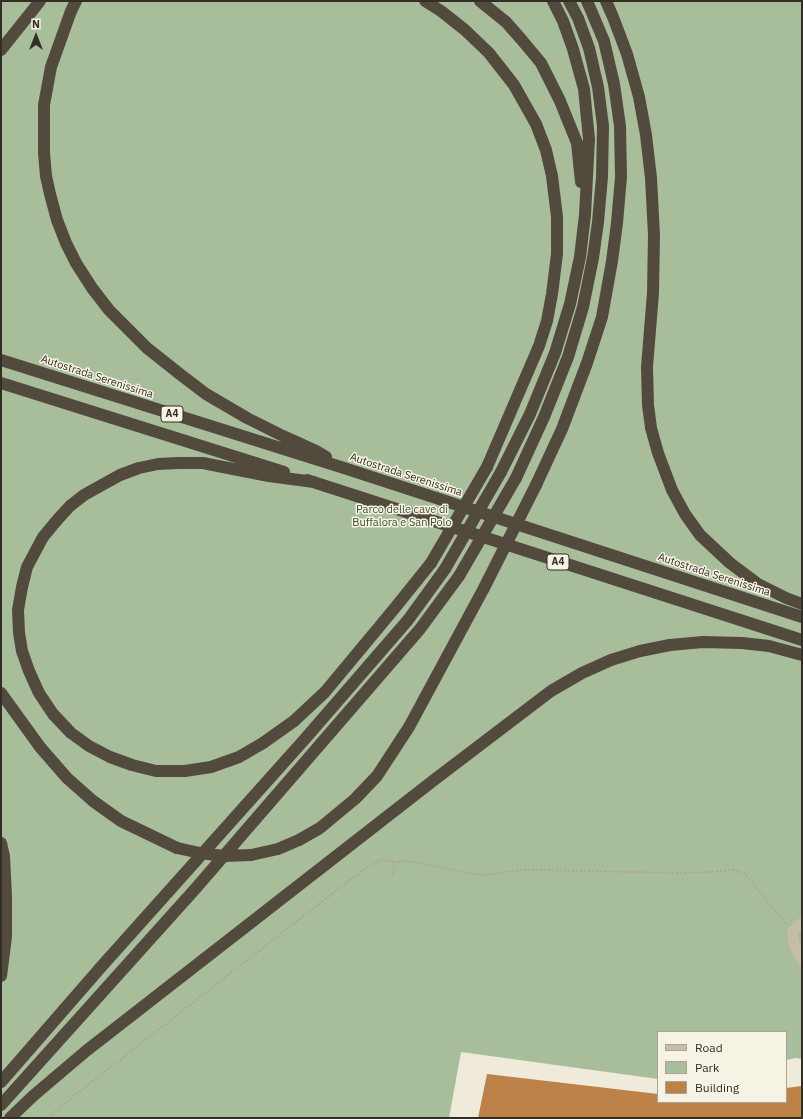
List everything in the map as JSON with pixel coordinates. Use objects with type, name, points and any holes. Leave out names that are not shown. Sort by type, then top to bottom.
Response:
[{"type":"highway","points":[[1,50],[40,1]]},
{"type":"highway","points":[[76,1],[70,11],[51,67],[44,105],[44,154],[46,176],[57,220],[76,263],[92,288],[109,310],[147,348],[181,375],[206,394],[247,418],[316,451],[344,468]]},
{"type":"highway","points":[[314,482],[269,476],[202,464],[158,464],[139,468],[120,475],[84,495],[70,506],[43,537],[34,552],[22,587],[18,610],[19,633],[22,651],[29,671],[39,693],[54,714],[71,733],[89,746],[110,757],[132,765],[156,770],[185,771],[211,768],[239,757],[263,743],[294,721],[325,692],[394,609],[431,563],[488,467],[539,346],[547,321],[557,254],[557,217],[552,176],[546,150],[536,124],[514,85],[489,53],[470,35],[441,11],[425,1]]},
{"type":"highway","points":[[480,1],[506,22],[541,63],[560,101],[577,143],[585,215]]},
{"type":"highway","points":[[1,1082],[101,967],[304,740],[408,620],[445,569],[501,472],[530,414],[559,339],[570,304],[580,257],[585,215],[589,139],[584,89],[573,49],[563,21],[553,1]]},
{"type":"highway","points":[[1,1105],[196,888],[420,629],[459,576],[516,478],[544,417],[568,357],[583,307],[593,258],[598,222],[602,177],[603,126],[598,87],[589,48],[578,18],[569,1]]},
{"type":"highway","points":[[1,693],[40,747],[67,778],[93,801],[121,821],[177,848],[224,856],[251,855],[278,849],[299,840],[320,828],[355,799],[377,776],[409,727],[484,588],[536,486],[562,429],[587,363],[602,317],[618,224],[621,177],[620,126],[614,84],[604,41],[587,1]]},
{"type":"highway","points":[[606,1],[627,54],[639,97],[646,135],[651,178],[654,235],[647,366],[648,405],[651,428],[658,453],[672,490],[684,514],[700,535],[730,564],[758,584],[802,604]]},
{"type":"highway","name":"Autostrada Serenissima","points":[[1,360],[344,468],[802,617]]},
{"type":"highway","name":"A4","points":[[1,384],[314,482],[802,640]]},
{"type":"highway","points":[[10,1118],[33,1096],[86,1051],[434,780],[551,691],[582,673],[611,660],[640,651],[670,645],[703,642],[742,643],[769,646],[802,655]]},
{"type":"highway","points":[[1,843],[4,856],[6,897],[6,937],[1,976]]},
{"type":"street","points":[[802,923],[793,931],[795,946],[802,960]]},
{"type":"path","points":[[49,1118],[61,1106],[333,893],[366,868],[380,860],[394,863],[403,861],[420,863],[484,875],[519,870],[680,873],[729,870],[739,871],[745,874],[784,923],[793,931]]},
{"type":"path","points":[[393,876],[394,863]]},
{"type":"green space","name":"Parco delle cave di Buffalora e San Polo","points":[[1,1],[802,1],[802,1059],[795,1058],[787,1060],[787,1031],[657,1031],[657,1079],[461,1052],[449,1118],[1,1118]]},
{"type":"building","points":[[487,1074],[657,1094],[657,1103],[787,1103],[787,1088],[802,1086],[802,1118],[478,1118]]}]
